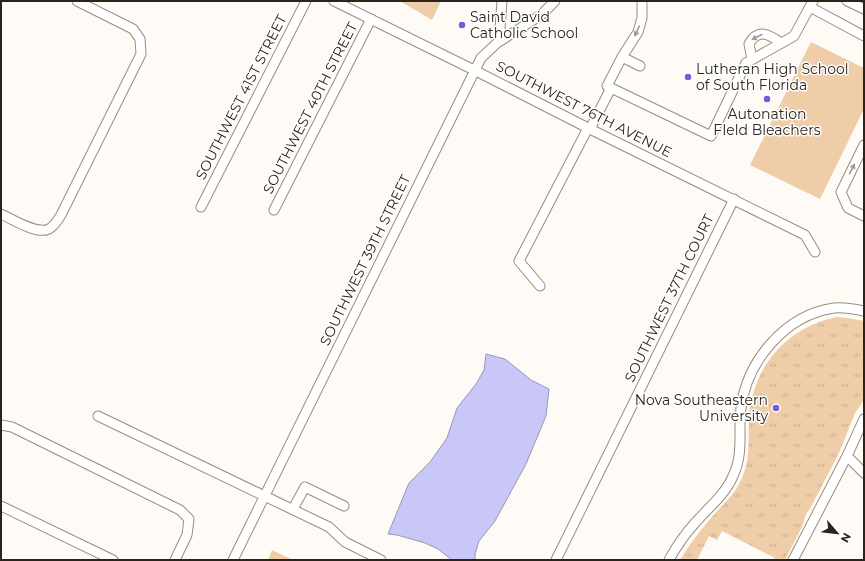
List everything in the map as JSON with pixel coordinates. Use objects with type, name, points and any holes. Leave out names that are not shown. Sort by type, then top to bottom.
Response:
[{"type":"street","points":[[1,214],[34,230],[46,230],[54,225],[62,215],[141,54],[140,39],[133,29],[77,1]]},
{"type":"street","points":[[93,1],[99,11]]},
{"type":"street","name":"SOUTHWEST 41ST STREET","points":[[201,206],[306,1]]},
{"type":"street","name":"SOUTHWEST 76TH AVENUE","points":[[334,1],[805,235],[815,252]]},
{"type":"street","points":[[501,40],[500,29],[502,1]]},
{"type":"street","name":"SOUTHWEST 39TH STREET","points":[[233,560],[474,70],[481,58],[501,40],[541,16],[555,1]]},
{"type":"street","points":[[642,1],[642,18],[638,32],[622,57],[607,86],[711,136],[746,63],[794,36],[811,4],[864,36]]},
{"type":"street","points":[[847,1],[864,9]]},
{"type":"street","name":"SOUTHWEST 40TH STREET","points":[[274,210],[371,19]]},
{"type":"street","points":[[752,59],[749,44],[751,40],[759,34],[771,36],[781,43]]},
{"type":"street","points":[[622,57],[640,66]]},
{"type":"street","points":[[540,286],[519,261],[611,88]]},
{"type":"street","points":[[864,145],[841,192],[848,208],[864,216]]},
{"type":"street","name":"SOUTHWEST 37TH COURT","points":[[556,560],[734,199]]},
{"type":"street","points":[[669,560],[694,524],[724,492],[738,466],[741,450],[740,423],[744,394],[755,367],[762,355],[782,333],[794,324],[806,318],[834,308],[848,308],[864,311]]},
{"type":"street","points":[[98,416],[329,527],[345,542],[381,560]]},
{"type":"street","points":[[793,560],[847,456],[864,419]]},
{"type":"street","points":[[1,425],[12,427],[180,510],[189,519],[187,535],[175,560]]},
{"type":"street","points":[[847,456],[864,473]]},
{"type":"street","points":[[293,510],[305,486],[344,506]]},
{"type":"street","points":[[1,506],[113,560]]},
{"type":"green space","points":[[400,1],[441,1],[432,20]]},
{"type":"green space","points":[[811,42],[864,68],[864,109],[820,199],[750,165]]},
{"type":"green space","points":[[837,317],[864,321],[864,400],[855,413],[839,453],[806,514],[802,527],[785,560],[774,560],[775,558],[722,531],[717,540],[709,536],[697,560],[680,560],[702,528],[731,496],[741,480],[748,457],[749,418],[752,399],[757,382],[765,366],[775,352],[788,340],[819,322]]},
{"type":"green space","points":[[272,550],[293,560],[268,560]]},
{"type":"water","points":[[486,354],[505,359],[531,380],[549,389],[546,416],[526,464],[495,521],[479,541],[475,554],[475,560],[452,560],[438,549],[425,543],[388,534],[409,483],[430,462],[447,438],[457,408],[476,384],[484,370]]},
{"type":"place","name":"Saint David Catholic School","points":[[462,25]]},
{"type":"place","name":"Lutheran High School of South Florida","points":[[688,77]]},
{"type":"place","name":"Autonation FIeld Bleachers","points":[[767,99]]},
{"type":"place","name":"Nova Southeastern University","points":[[776,408]]}]
